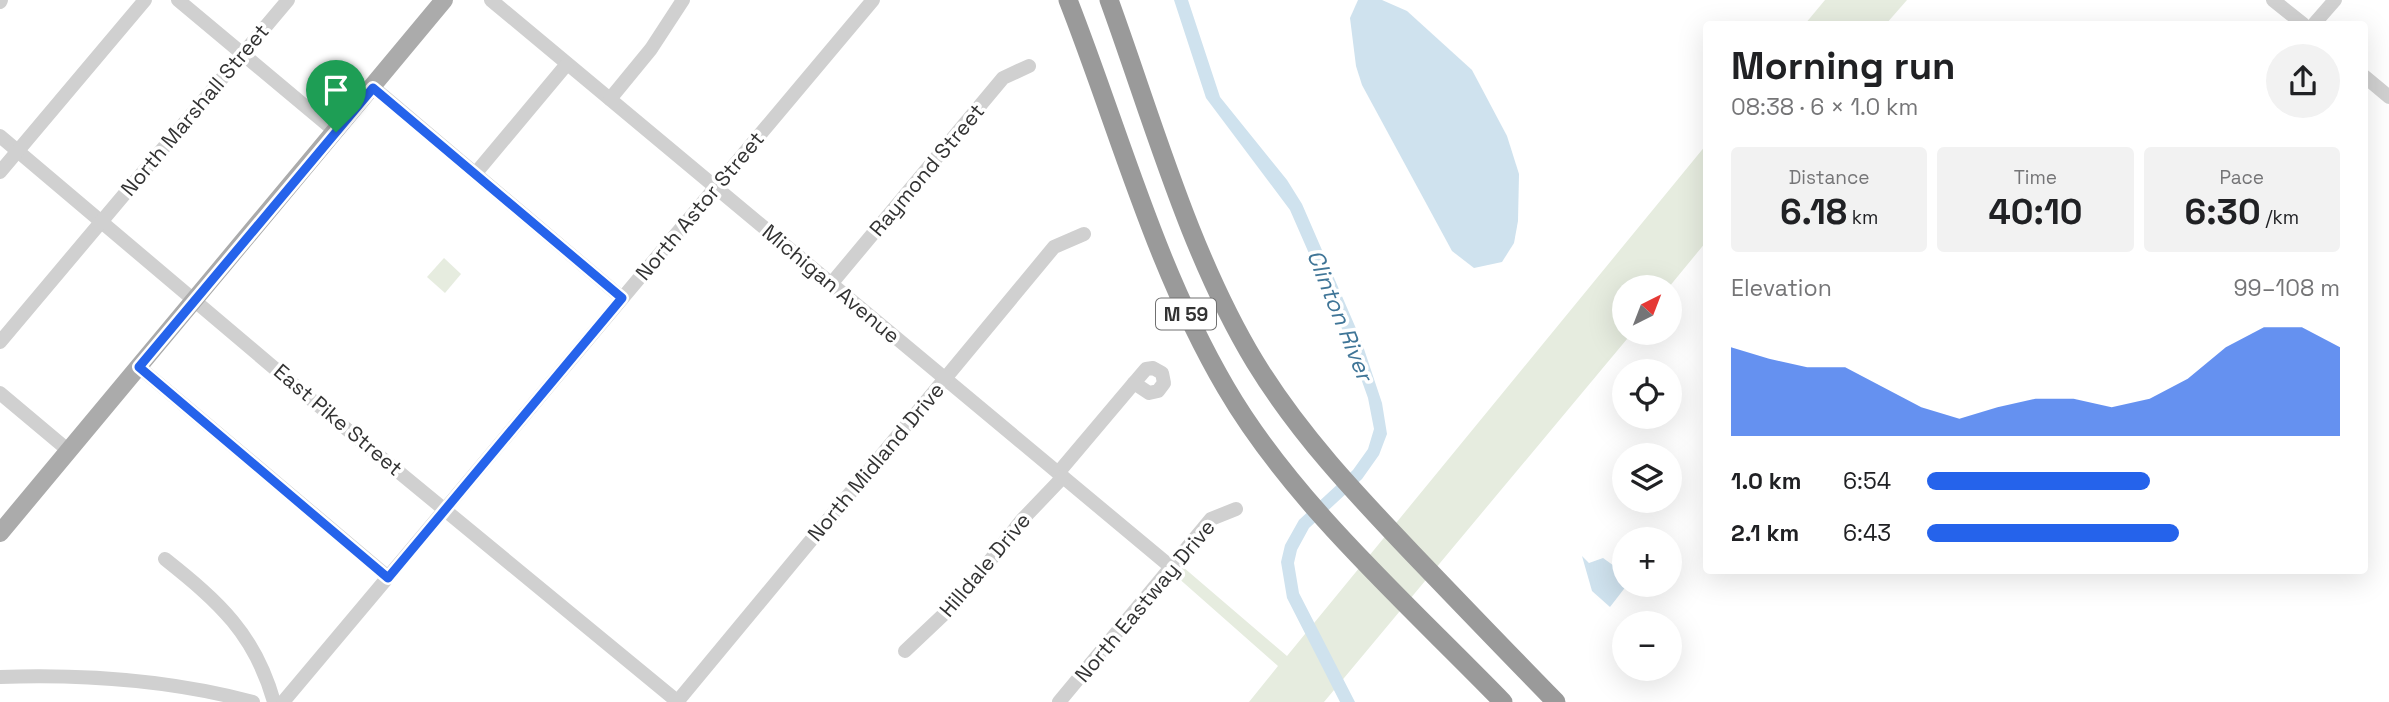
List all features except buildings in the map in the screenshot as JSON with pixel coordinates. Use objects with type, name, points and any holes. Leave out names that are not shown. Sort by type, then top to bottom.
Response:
[{"type":"highway","name":"M 59","points":[[1068,0],[1163,259],[1189,319],[1234,400],[1301,491],[1503,702]]},
{"type":"highway","name":"M 59","points":[[1109,0],[1217,290],[1261,372],[1329,464],[1556,702]]},
{"type":"main road","points":[[0,533],[444,0]]},
{"type":"street","points":[[0,172],[145,0]]},
{"type":"street","points":[[178,0],[336,132]]},
{"type":"street","name":"North Marshall Street","points":[[0,342],[288,0]]},
{"type":"street","name":"Michigan Avenue","points":[[491,0],[1171,568]]},
{"type":"street","points":[[610,99],[652,49],[683,0]]},
{"type":"street","name":"North Astor Street","points":[[283,702],[873,0]]},
{"type":"street","points":[[2273,0],[2299,21]]},
{"type":"street","points":[[2316,21],[2334,0]]},
{"type":"street","points":[[475,174],[567,64]]},
{"type":"street","name":"Raymond Street","points":[[831,284],[1003,78],[1029,66]]},
{"type":"street","points":[[2368,79],[2389,97]]},
{"type":"street","points":[[373,88],[622,298]]},
{"type":"street","name":"East Pike Street","points":[[0,135],[677,702]]},
{"type":"street","name":"North Midland Drive","points":[[677,702],[1054,247],[1084,234]]},
{"type":"street","points":[[139,367],[388,578]]},
{"type":"street","name":"Hilldale Drive","points":[[905,651],[959,600],[1133,383]]},
{"type":"street","points":[[0,393],[69,451]]},
{"type":"street","name":"North Eastway Drive","points":[[1059,702],[1211,519],[1236,509]]},
{"type":"street","points":[[165,559],[212,598],[241,630],[263,666],[274,702]]},
{"type":"street","points":[[0,677],[122,679],[176,686],[253,702]]},
{"type":"shaded area","points":[[1825,0],[1907,0],[1889,21],[1808,21]]},
{"type":"shaded area","points":[[1703,149],[1703,246],[1679,275],[1612,275],[1612,345],[1622,345],[1324,702],[1249,702],[1278,666],[1176,576],[1183,567],[1287,656]]},
{"type":"shaded area","points":[[444,258],[461,274],[445,293],[427,277]]},
{"type":"water","name":"Clinton River","points":[[1174,0],[1188,0],[1220,97],[1287,180],[1302,204],[1361,340],[1382,403],[1387,434],[1379,455],[1362,479],[1309,528],[1297,550],[1294,563],[1299,593],[1355,702],[1340,702],[1287,598],[1281,562],[1285,545],[1299,520],[1353,470],[1368,449],[1374,429],[1368,398],[1349,345],[1290,210],[1206,98]]},
{"type":"water","points":[[1358,0],[1382,0],[1407,11],[1472,70],[1507,136],[1519,174],[1518,221],[1514,243],[1502,262],[1474,268],[1452,251],[1362,85],[1356,66],[1350,18]]},
{"type":"water","points":[[1582,556],[1589,563],[1603,558],[1612,564],[1612,597],[1618,597],[1610,607],[1592,591]]},
{"type":"route","points":[[373,88],[622,298],[388,578],[139,367],[336,132],[373,88]]}]
